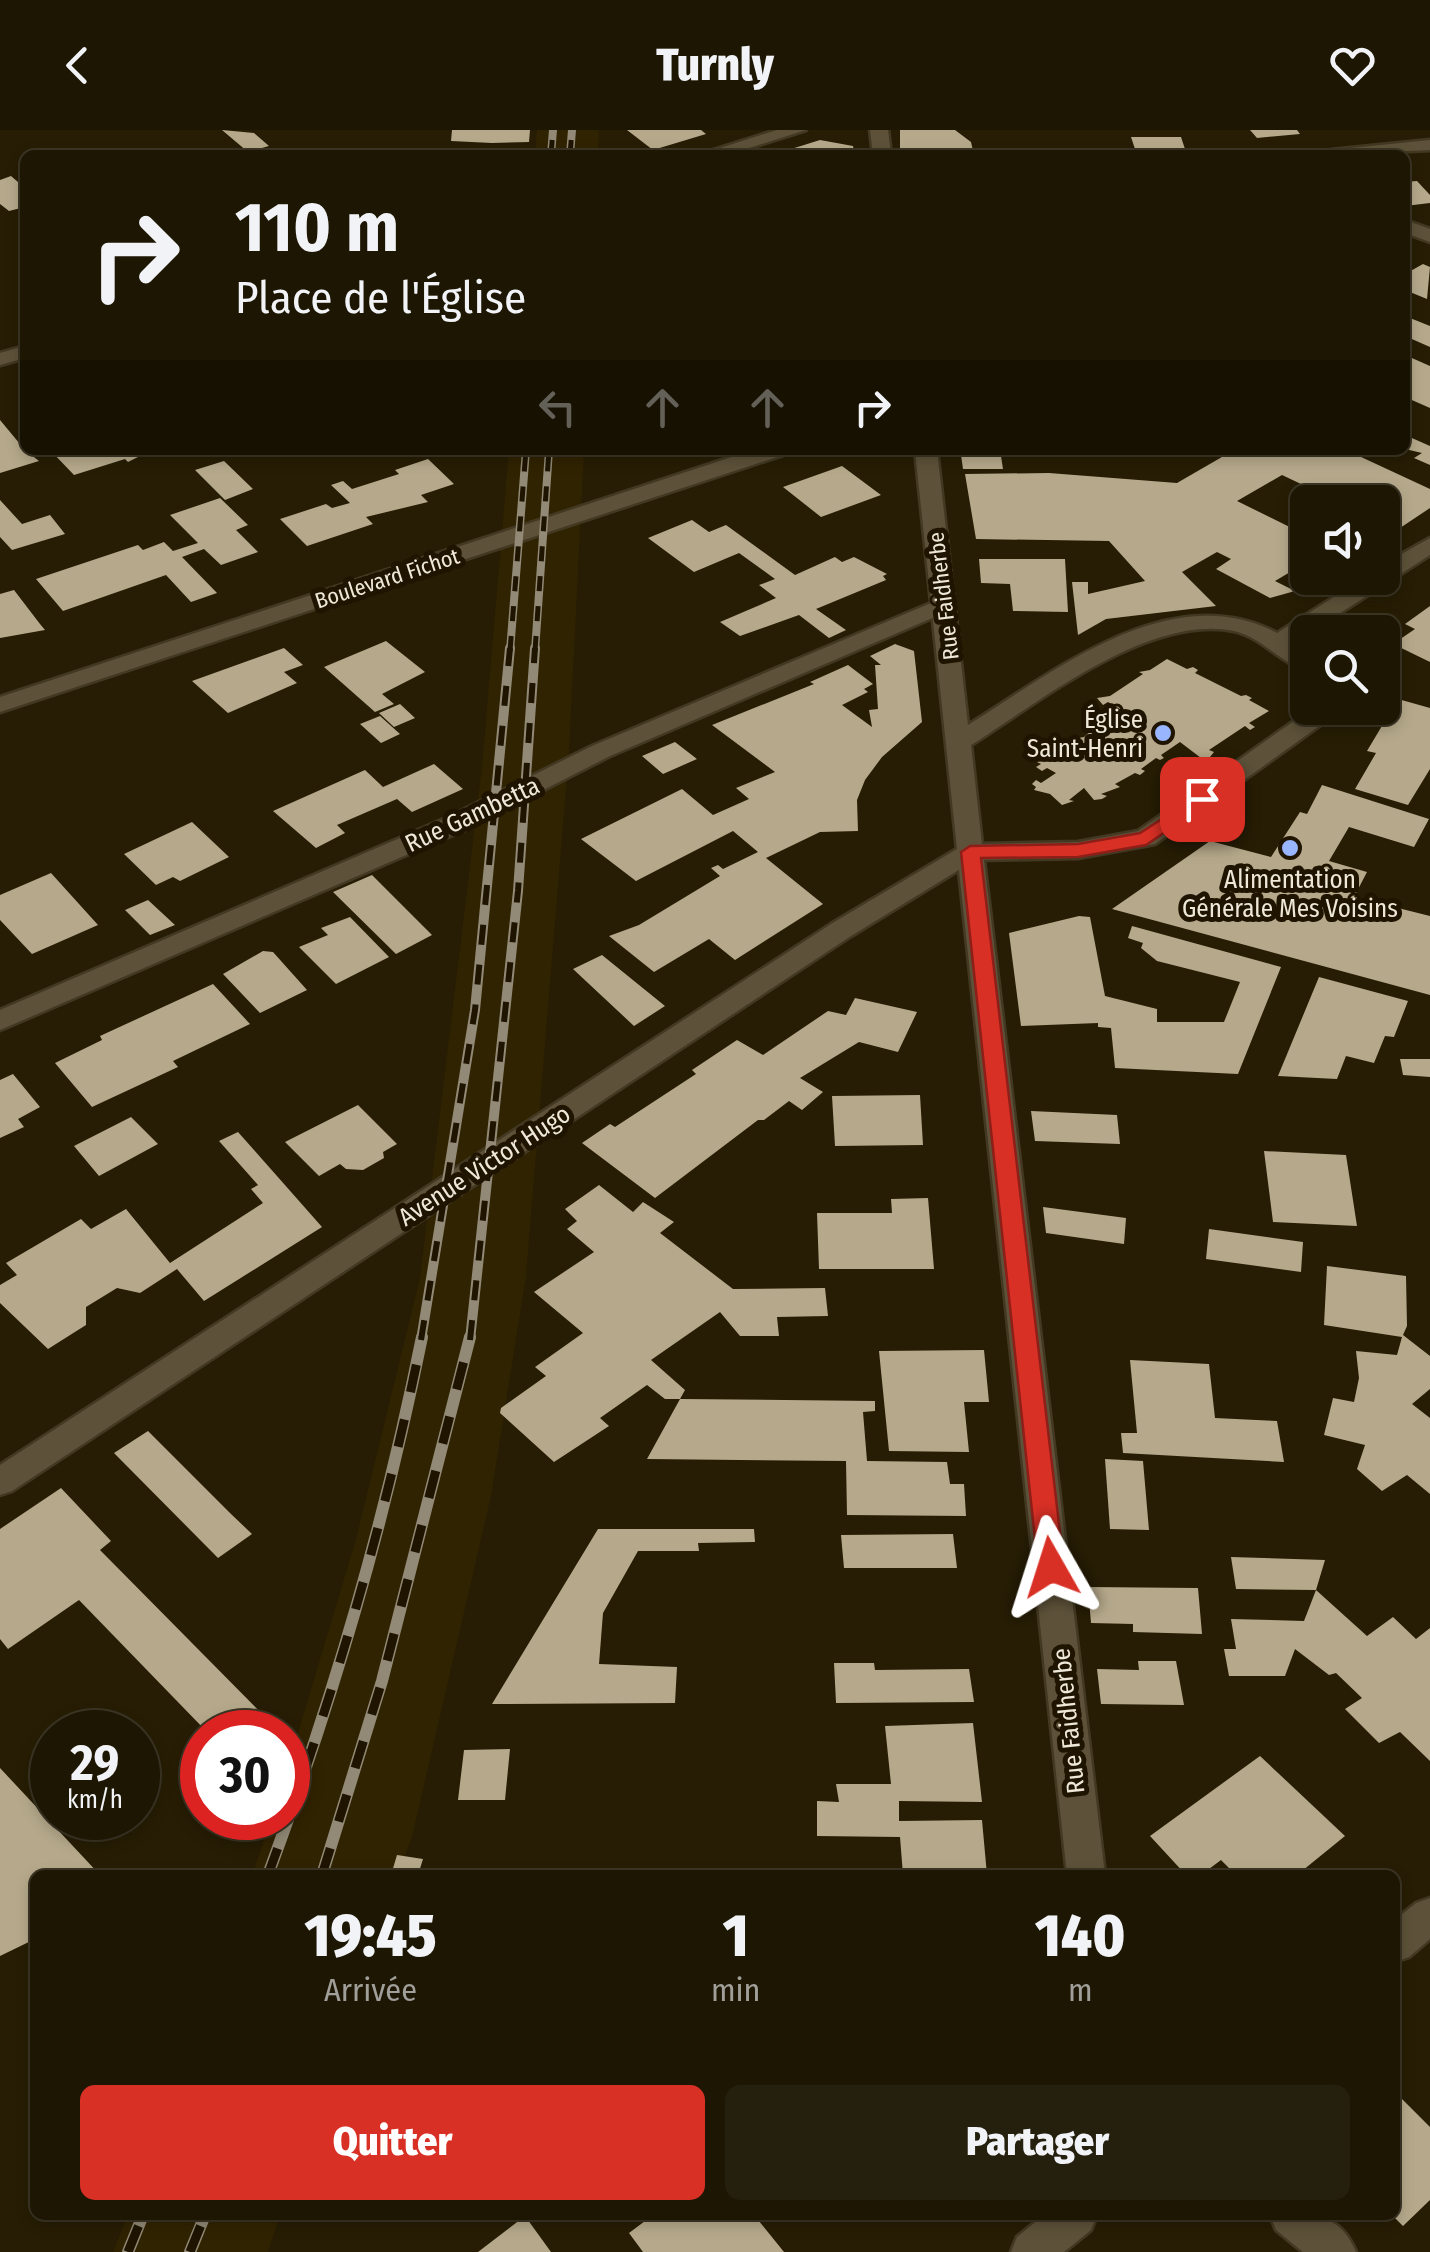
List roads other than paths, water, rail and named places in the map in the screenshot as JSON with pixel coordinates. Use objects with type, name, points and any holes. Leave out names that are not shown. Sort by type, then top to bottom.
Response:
[{"type":"street","points":[[725,150],[797,130]]},
{"type":"street","points":[[1380,150],[1430,145]]},
{"type":"street","name":"Boulevard Fichot","points":[[0,705],[760,455]]},
{"type":"street","name":"Rue Faidherbe","points":[[927,455],[1085,1870]]},
{"type":"street","points":[[1400,564],[1430,545]]},
{"type":"street","points":[[1278,642],[1351,595]]},
{"type":"street","name":"Rue Gambetta","points":[[0,1021],[460,822],[601,751],[943,605]]},
{"type":"street","points":[[959,742],[1126,640],[1166,628],[1230,623],[1290,651]]},
{"type":"street","points":[[970,852],[1078,850],[1146,838],[1305,725]]},
{"type":"street","name":"Avenue Victor Hugo","points":[[0,1482],[842,930],[970,852]]},
{"type":"street","points":[[1400,1940],[1430,1914]]},
{"type":"street","points":[[1032,2252],[1070,2220]]},
{"type":"street","points":[[1297,2220],[1335,2252]]},
{"type":"railway","points":[[551,150],[553,130]]},
{"type":"railway","points":[[570,150],[572,130]]},
{"type":"railway","points":[[510,651],[526,455]]},
{"type":"railway","points":[[535,651],[549,455]]},
{"type":"railway","points":[[421,1340],[475,1010],[510,648]]},
{"type":"railway","points":[[470,1340],[518,891],[535,648]]},
{"type":"railway","points":[[270,1870],[356,1609],[422,1337]]},
{"type":"railway","points":[[324,1870],[382,1681],[470,1337]]},
{"type":"railway","points":[[128,2252],[141,2220]]},
{"type":"railway","points":[[190,2252],[203,2220]]},
{"type":"place","name":"Église Saint-Henri","points":[[1163,733]]},
{"type":"place","name":"Alimentation Générale Mes Voisins","points":[[1290,848]]}]
